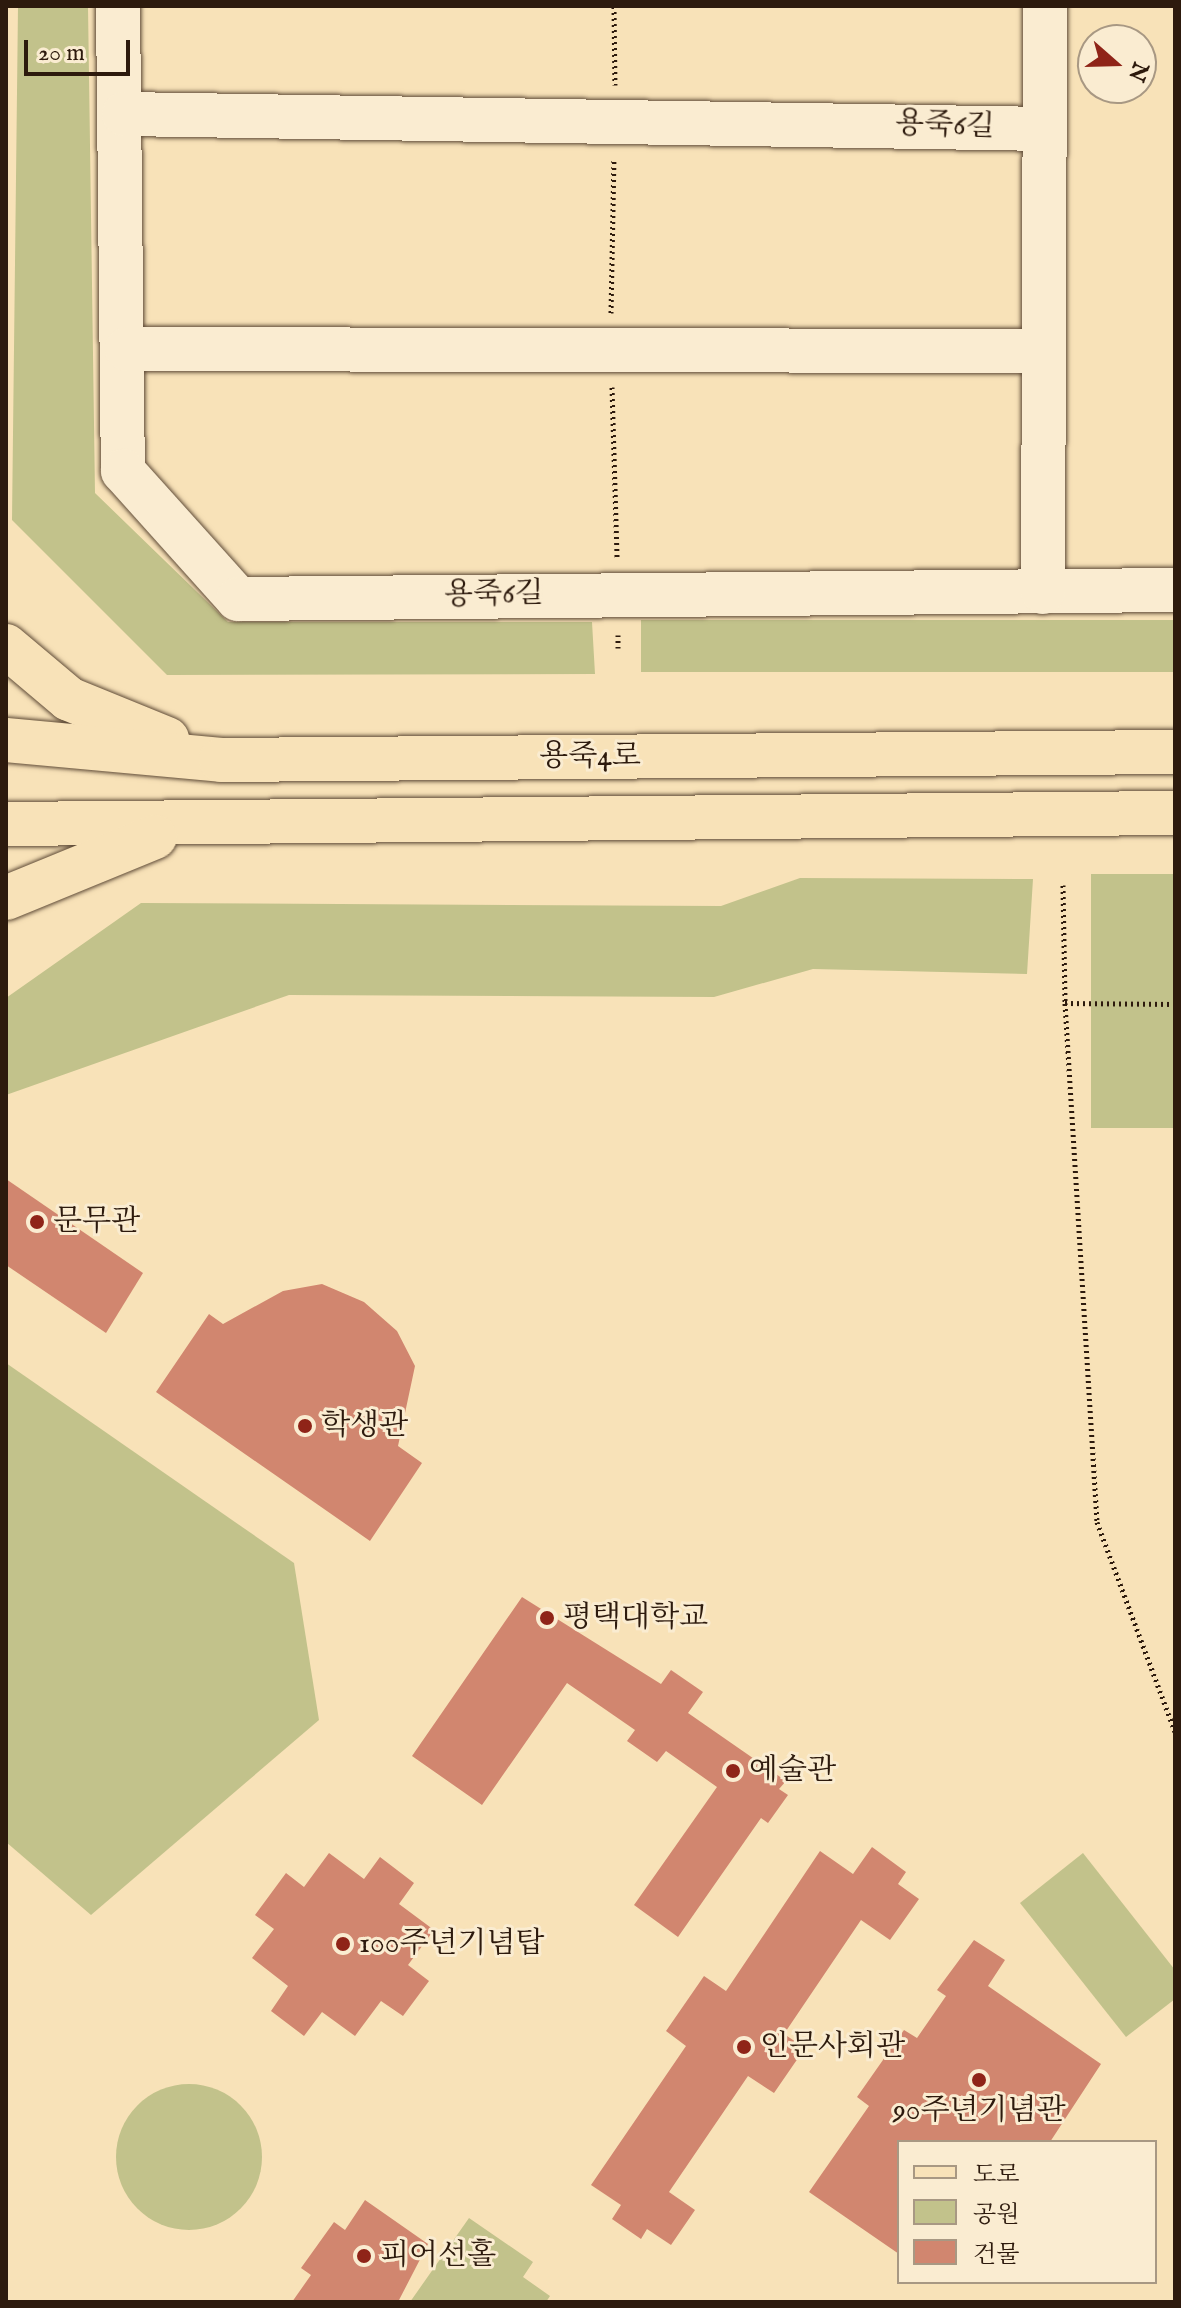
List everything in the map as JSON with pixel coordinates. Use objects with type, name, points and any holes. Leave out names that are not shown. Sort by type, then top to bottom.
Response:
[{"type":"main road","points":[[6,646],[69,699],[221,760]]},
{"type":"main road","name":"용죽4로","points":[[6,740],[221,760],[1175,752]]},
{"type":"main road","name":"용죽4로","points":[[6,824],[1175,813]]},
{"type":"main road","points":[[6,898],[100,855],[196,824]]},
{"type":"street","name":"용죽6길","points":[[118,6],[124,114],[127,349],[123,471],[238,599],[1175,590]]},
{"type":"street","points":[[1043,592],[1038,351],[1045,129],[1045,6]]},
{"type":"street","name":"용죽6길","points":[[124,114],[1045,129]]},
{"type":"street","points":[[127,349],[1038,351]]},
{"type":"path","points":[[1063,885],[1065,1003],[1097,1522],[1175,1732]]},
{"type":"path","points":[[1065,1003],[1175,1004]]},
{"type":"green space","points":[[18,6],[88,6],[95,493],[228,622],[592,622],[595,674],[167,675],[12,520]]},
{"type":"green space","points":[[641,620],[1175,620],[1175,672],[641,672]]},
{"type":"green space","points":[[1091,874],[1175,874],[1175,1128],[1091,1128]]},
{"type":"green space","points":[[800,878],[1033,879],[1027,974],[813,969],[714,997],[289,995],[6,1095],[6,998],[141,903],[721,906]]},
{"type":"green space","points":[[6,1363],[294,1563],[319,1720],[91,1915],[6,1842]]},
{"type":"green space","points":[[1083,1853],[1175,1970],[1175,1999],[1126,2037],[1020,1903]]},
{"type":"green space","points":[[189,2084],[217,2089],[241,2105],[257,2129],[262,2157],[257,2185],[241,2209],[217,2225],[189,2230],[161,2225],[137,2209],[121,2185],[116,2157],[121,2129],[137,2105],[161,2089]]},
{"type":"green space","points":[[469,2218],[533,2262],[523,2277],[550,2296],[546,2302],[410,2302]]},
{"type":"building","name":"문무관","points":[[6,1179],[143,1273],[106,1333],[6,1265]]},
{"type":"building","name":"학생관","points":[[322,1284],[364,1302],[397,1331],[415,1366],[398,1446],[422,1463],[370,1541],[156,1392],[209,1314],[223,1324],[283,1291]]},
{"type":"building","name":"예술관","points":[[522,1597],[661,1684],[671,1670],[703,1692],[688,1713],[786,1781],[779,1789],[788,1795],[768,1823],[761,1818],[678,1937],[634,1905],[717,1787],[666,1751],[657,1762],[627,1741],[635,1730],[567,1683],[482,1805],[412,1756]]},
{"type":"building","name":"인문사회관","points":[[872,1847],[906,1872],[898,1884],[919,1899],[890,1940],[861,1920],[784,2034],[805,2048],[774,2093],[748,2076],[669,2192],[695,2210],[671,2245],[647,2229],[641,2239],[612,2219],[621,2205],[591,2185],[686,2046],[666,2031],[704,1976],[726,1991],[820,1851],[853,1874]]},
{"type":"building","name":"100주년기념탑","points":[[329,1853],[364,1879],[380,1857],[414,1883],[399,1904],[434,1930],[408,1965],[429,1981],[403,2016],[381,2001],[355,2036],[322,2012],[304,2036],[271,2011],[288,1986],[252,1958],[274,1929],[255,1915],[286,1873],[304,1887]]},
{"type":"building","name":"90주년기념관","points":[[974,1940],[1005,1960],[988,1986],[1101,2064],[1051,2140],[897,2140],[897,2253],[809,2192],[869,2106],[857,2097],[904,2030],[917,2038],[946,1996],[937,1990]]},
{"type":"building","name":"피어선홀","points":[[365,2200],[428,2244],[398,2302],[292,2302],[311,2275],[301,2268],[334,2222],[345,2230]]},
{"type":"place","name":"문무관","points":[[37,1222]]},
{"type":"place","name":"학생관","points":[[305,1426]]},
{"type":"place","name":"평택대학교","points":[[547,1618]]},
{"type":"place","name":"예술관","points":[[733,1771]]},
{"type":"place","name":"100주년기념탑","points":[[343,1944]]},
{"type":"place","name":"인문사회관","points":[[744,2047]]},
{"type":"place","name":"90주년기념관","points":[[979,2080]]},
{"type":"place","name":"피어선홀","points":[[364,2256]]}]
